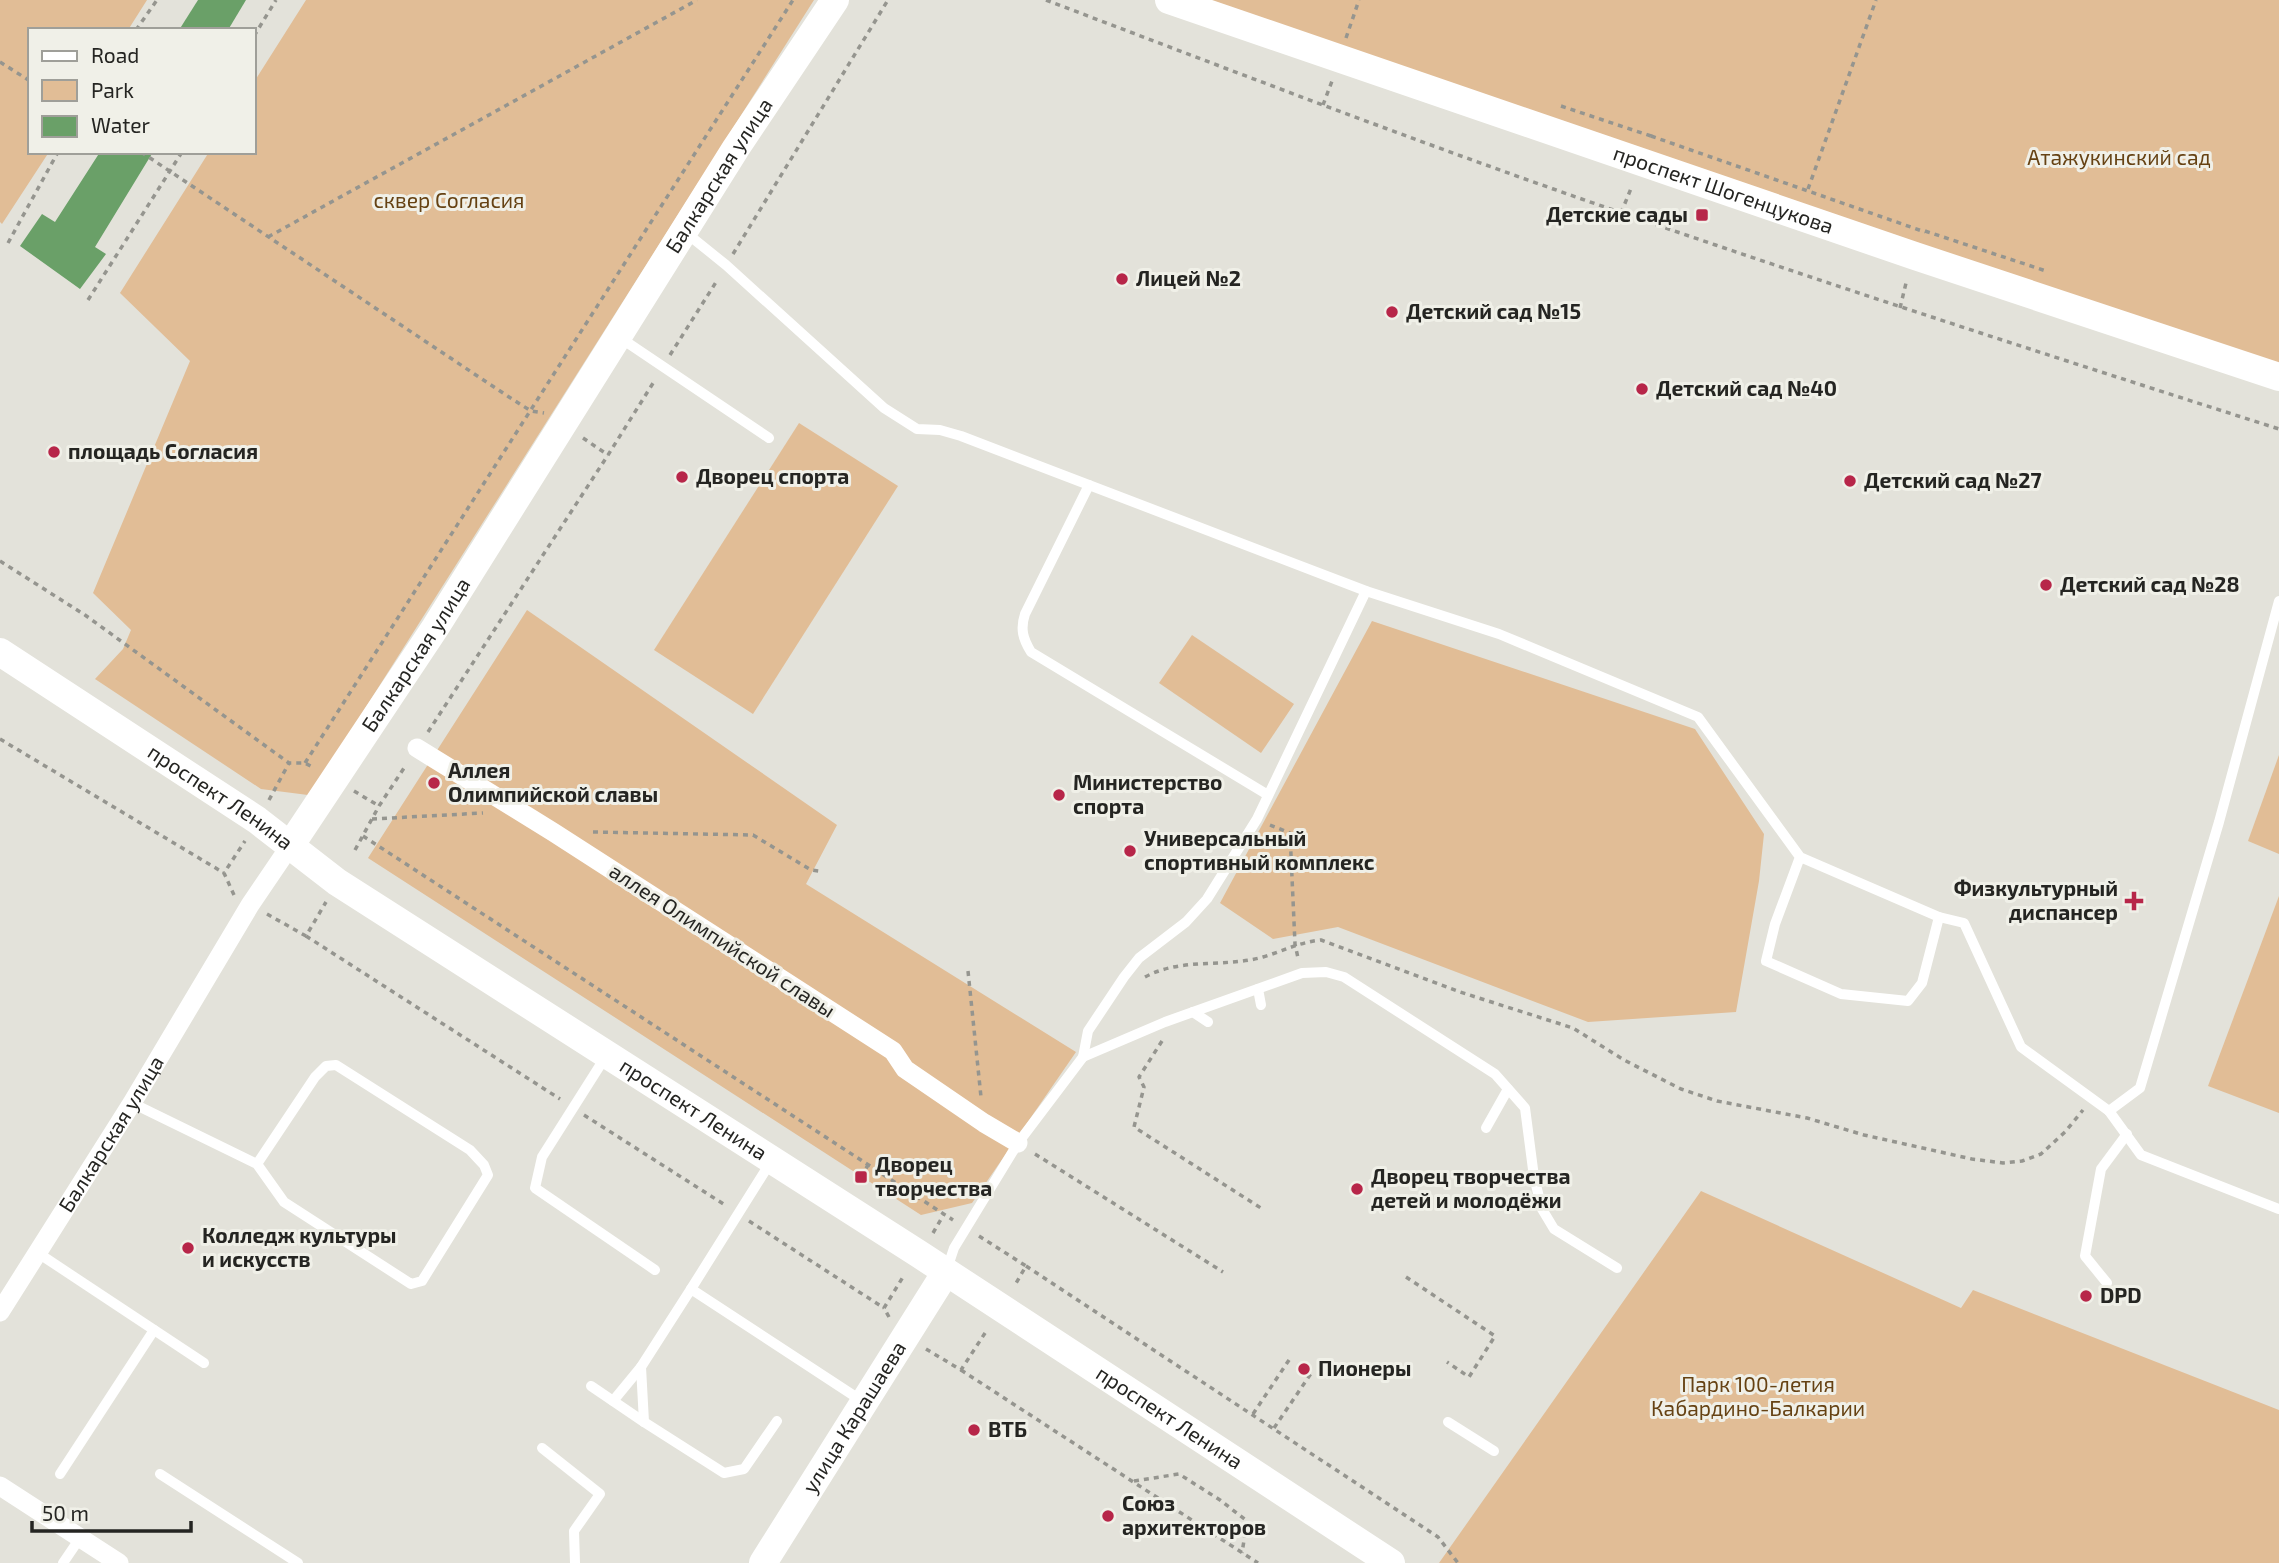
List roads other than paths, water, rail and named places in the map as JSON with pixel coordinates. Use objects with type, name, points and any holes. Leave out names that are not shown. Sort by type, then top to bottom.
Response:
[{"type":"main road","name":"Балкарская улица","points":[[290,846],[435,628],[736,148],[835,0]]},
{"type":"main road","name":"проспект Шогенцукова","points":[[1169,0],[1902,252],[2279,377]]},
{"type":"main road","name":"проспект Ленина","points":[[0,652],[257,820],[337,881],[946,1272],[1391,1563]]},
{"type":"main road","name":"улица Карашаева","points":[[769,1561],[946,1272]]},
{"type":"street","name":"аллея Олимпийской славы","points":[[417,748],[520,811],[893,1051],[905,1069],[1018,1143]]},
{"type":"street","name":"Балкарская улица","points":[[0,1312],[132,1103],[250,905],[290,846]]},
{"type":"street","points":[[0,1486],[119,1563]]},
{"type":"lane","points":[[684,232],[726,265],[884,408],[917,429],[940,430],[961,436],[1366,591],[1499,634],[1698,717],[1800,857],[1939,917],[1964,923],[2021,1047],[2109,1111],[2141,1155],[2279,1209]]},
{"type":"lane","points":[[619,337],[769,438]]},
{"type":"lane","points":[[1089,485],[1025,614],[1022,629],[1025,642],[1031,652],[1268,795]]},
{"type":"lane","points":[[946,1272],[954,1248],[1018,1143],[1083,1057],[1088,1031],[1124,977],[1139,958],[1186,922],[1207,899],[1257,819],[1366,591]]},
{"type":"lane","points":[[2109,1111],[2140,1088],[2219,822],[2279,600]]},
{"type":"lane","points":[[1800,857],[1774,924],[1766,961],[1841,994],[1908,1001],[1922,983],[1939,917]]},
{"type":"lane","points":[[1083,1057],[1193,1012],[1301,973],[1326,972],[1344,977],[1496,1074],[1525,1108],[1534,1177],[1542,1209],[1554,1229],[1617,1268]]},
{"type":"lane","points":[[1258,989],[1261,1005]]},
{"type":"lane","points":[[1193,1012],[1208,1022]]},
{"type":"lane","points":[[606,1056],[542,1157],[535,1188],[655,1270]]},
{"type":"lane","points":[[132,1103],[257,1164],[284,1202],[411,1284],[422,1281],[488,1175],[484,1165],[470,1150],[336,1065],[326,1066],[315,1077],[257,1164]]},
{"type":"lane","points":[[1486,1128],[1508,1089]]},
{"type":"lane","points":[[2107,1283],[2085,1256],[2101,1169],[2127,1134]]},
{"type":"lane","points":[[613,1401],[641,1367],[772,1160]]},
{"type":"lane","points":[[38,1253],[204,1363]]},
{"type":"lane","points":[[691,1289],[866,1403]]},
{"type":"lane","points":[[60,1474],[154,1330]]},
{"type":"lane","points":[[641,1367],[644,1422]]},
{"type":"lane","points":[[591,1386],[724,1474],[744,1469],[777,1421]]},
{"type":"lane","points":[[1448,1422],[1494,1451]]},
{"type":"lane","points":[[542,1448],[600,1494],[574,1531],[575,1563]]},
{"type":"lane","points":[[160,1474],[298,1563]]},
{"type":"lane","points":[[64,1563],[80,1538]]},
{"type":"water","points":[[198,0],[246,0],[229,28],[180,28]]},
{"type":"water","points":[[99,154],[152,154],[95,247],[106,254],[80,289],[20,246],[42,214],[55,222]]},
{"type":"place","name":"Детские сады","points":[[1702,215]]},
{"type":"place","name":"Лицей №2","points":[[1122,279]]},
{"type":"place","name":"Детский сад №15","points":[[1392,312]]},
{"type":"place","name":"Детский сад №40","points":[[1642,389]]},
{"type":"place","name":"площадь Согласия","points":[[54,452]]},
{"type":"place","name":"Дворец спорта","points":[[682,477]]},
{"type":"place","name":"Детский сад №27","points":[[1850,481]]},
{"type":"place","name":"Детский сад №28","points":[[2046,585]]},
{"type":"place","name":"Аллея Олимпийской славы","points":[[434,783]]},
{"type":"place","name":"Министерство спорта","points":[[1059,795]]},
{"type":"place","name":"Универсальный спортивный комплекс","points":[[1130,851]]},
{"type":"place","name":"Физкультурный диспансер","points":[[2134,901]]},
{"type":"place","name":"Дворец творчества","points":[[861,1177]]},
{"type":"place","name":"Дворец творчества детей и молодёжи","points":[[1357,1189]]},
{"type":"place","name":"Колледж культуры и искусств","points":[[188,1248]]},
{"type":"place","name":"DPD","points":[[2086,1296]]},
{"type":"place","name":"Пионеры","points":[[1304,1369]]},
{"type":"place","name":"ВТБ","points":[[974,1430]]},
{"type":"place","name":"Союз архитекторов","points":[[1108,1516]]},
{"type":"park label","name":"Атажукинский сад","points":[[2119,158]]},
{"type":"park label","name":"сквер Согласия","points":[[449,201]]},
{"type":"park label","name":"Парк 100-летия Кабардино-Балкарии","points":[[1758,1397]]}]
